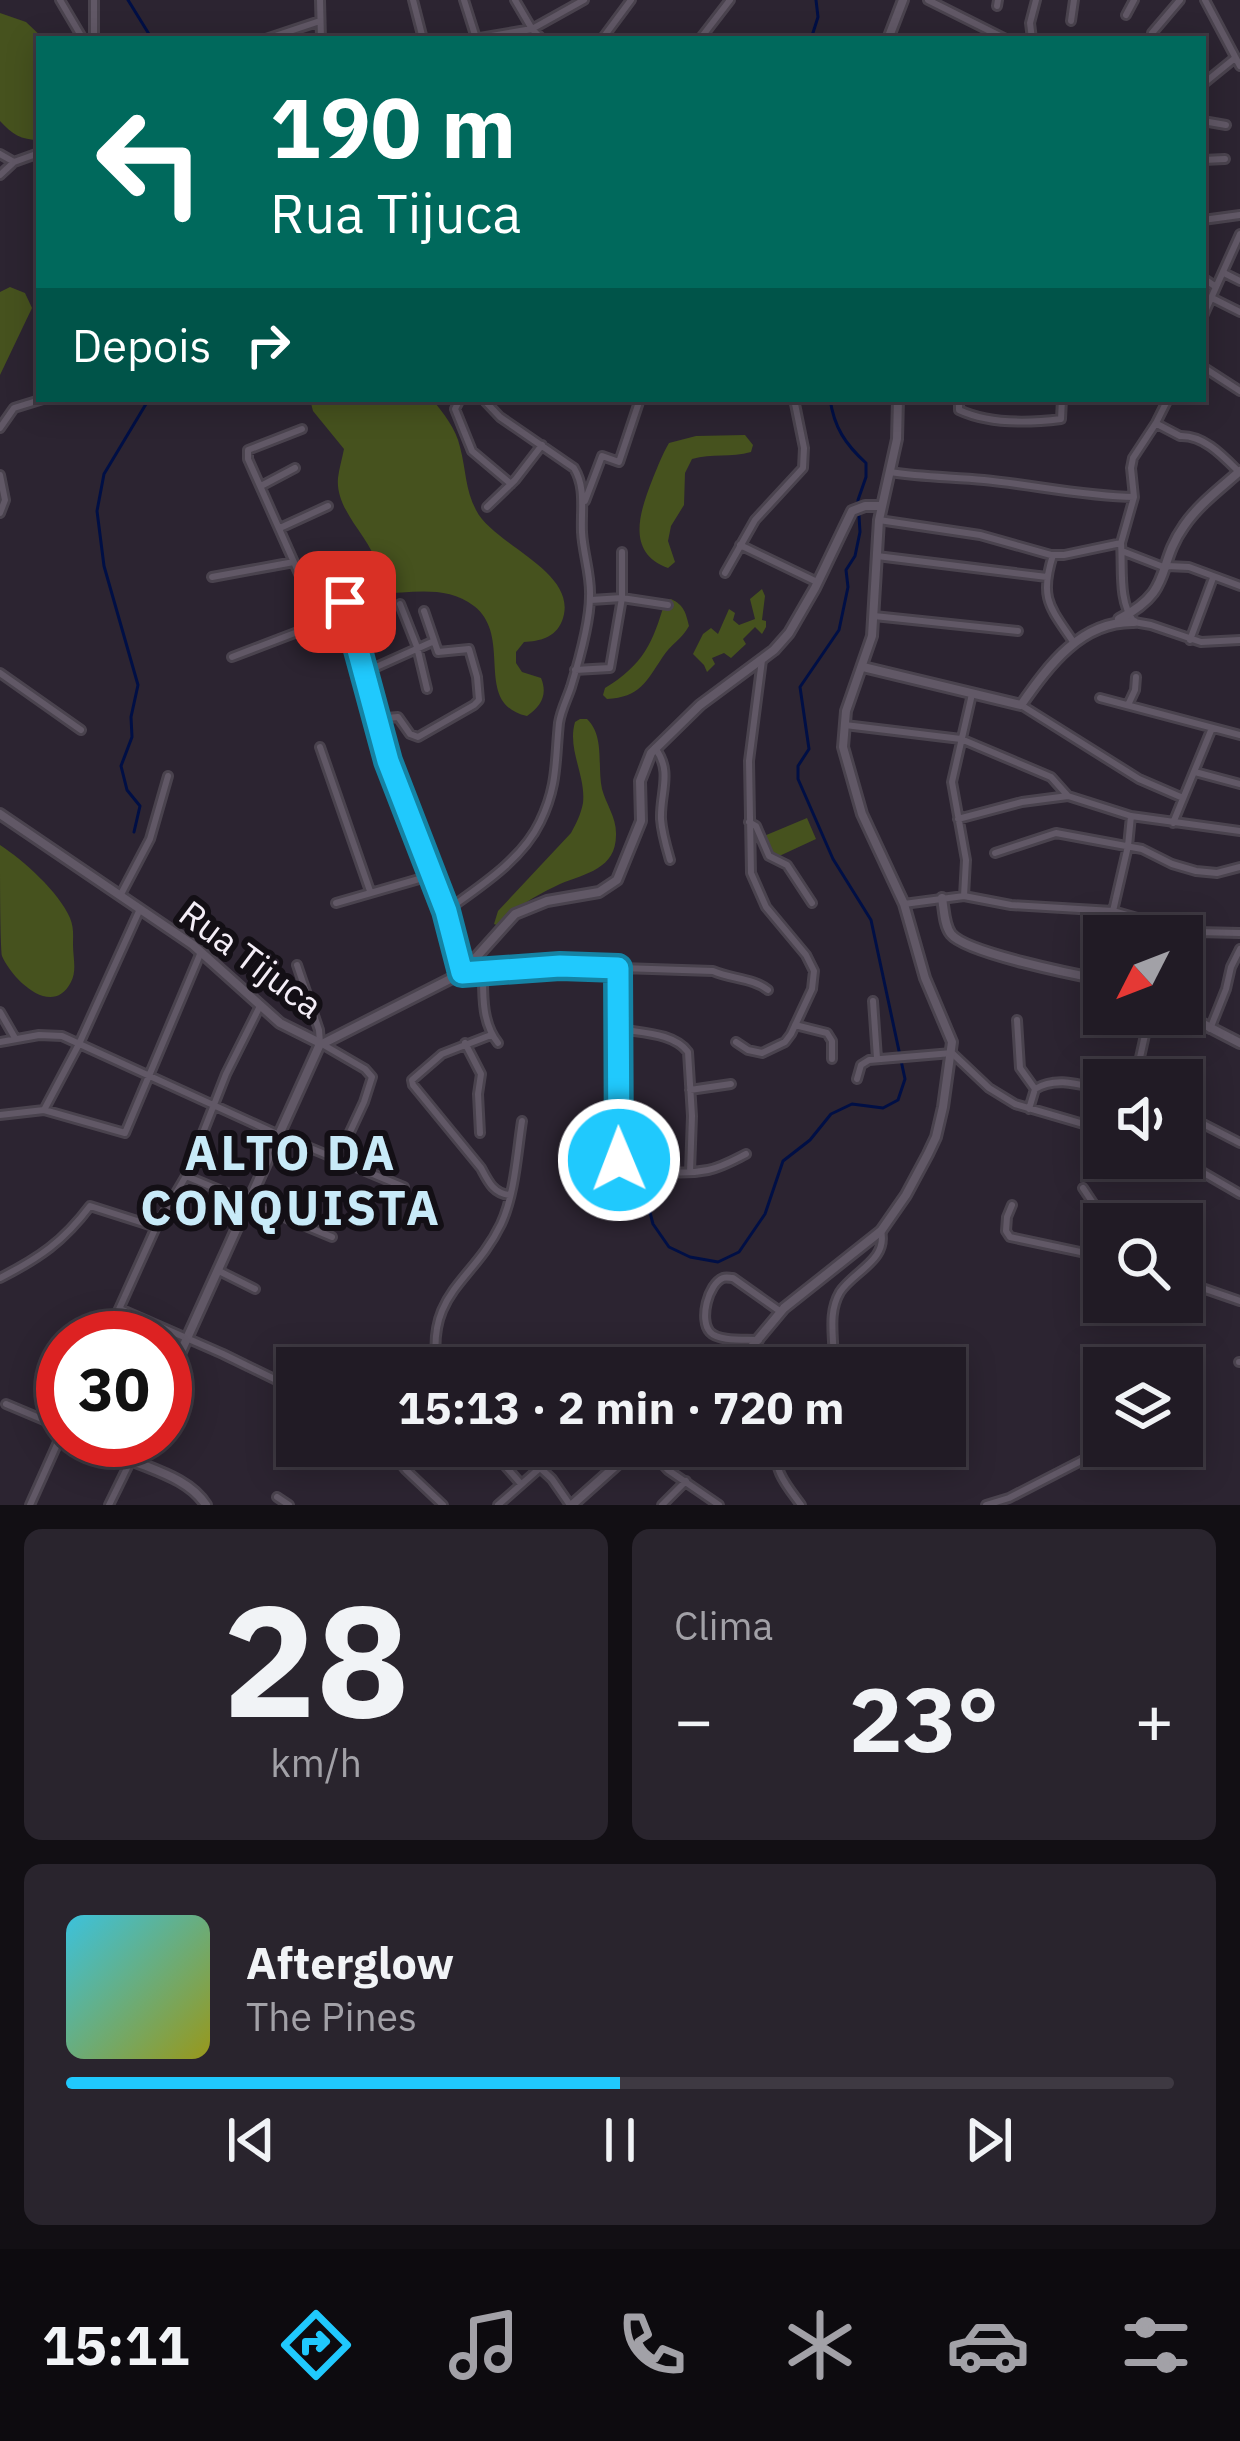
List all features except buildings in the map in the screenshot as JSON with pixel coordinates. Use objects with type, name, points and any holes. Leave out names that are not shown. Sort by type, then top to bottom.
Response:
[{"type":"street","points":[[60,0],[81,36]]},
{"type":"street","points":[[94,0],[94,36]]},
{"type":"street","points":[[320,0],[321,36]]},
{"type":"street","points":[[413,0],[422,36]]},
{"type":"street","points":[[464,0],[474,36]]},
{"type":"street","points":[[514,0],[539,36]]},
{"type":"street","points":[[492,36],[532,29],[584,0]]},
{"type":"street","points":[[604,36],[631,0]]},
{"type":"street","points":[[702,36],[730,0]]},
{"type":"street","points":[[889,36],[903,0]]},
{"type":"street","points":[[928,0],[1000,36]]},
{"type":"street","points":[[1032,36],[1036,0]]},
{"type":"street","points":[[1071,22],[1074,0]]},
{"type":"street","points":[[1126,15],[1134,0]]},
{"type":"street","points":[[1152,33],[1180,0]]},
{"type":"street","points":[[1205,0],[1238,62],[1206,82]]},
{"type":"street","points":[[275,36],[320,21]]},
{"type":"street","points":[[1206,122],[1226,125]]},
{"type":"street","points":[[0,154],[14,162]]},
{"type":"street","points":[[0,175],[14,162],[36,154]]},
{"type":"street","points":[[1206,160],[1225,160]]},
{"type":"street","points":[[1206,220],[1240,215]]},
{"type":"street","points":[[1206,309],[1240,234]]},
{"type":"street","points":[[1224,273],[1240,281]]},
{"type":"street","points":[[1206,280],[1216,286]]},
{"type":"street","points":[[1211,298],[1240,312]]},
{"type":"street","points":[[1206,370],[1240,392]]},
{"type":"street","points":[[0,428],[14,408],[36,401]]},
{"type":"street","points":[[458,402],[455,409],[472,451],[511,484]]},
{"type":"street","points":[[446,911],[502,867],[540,823],[554,787],[559,723],[591,600],[579,477],[574,468],[486,402]]},
{"type":"street","points":[[584,504],[602,456],[620,462],[639,402]]},
{"type":"street","points":[[725,573],[764,508],[803,468],[795,402]]},
{"type":"street","points":[[753,1347],[781,1312],[880,1231],[906,1195],[936,1137],[952,1053],[904,904],[855,794],[843,747],[843,724],[872,636],[879,520],[898,439],[898,402]]},
{"type":"street","points":[[959,402],[959,410],[976,418],[1040,422],[1061,419],[1062,402]]},
{"type":"street","points":[[1131,618],[1123,590],[1121,547],[1134,497],[1131,468],[1166,402]]},
{"type":"street","points":[[1021,705],[1046,670],[1074,643],[1131,618],[1156,591],[1185,524],[1239,472],[1200,440],[1156,423]]},
{"type":"street","points":[[302,429],[248,450],[248,459],[321,622],[362,663]]},
{"type":"street","points":[[488,507],[542,446]]},
{"type":"street","points":[[261,487],[295,469]]},
{"type":"street","points":[[890,472],[1134,497]]},
{"type":"street","points":[[0,475],[5,500],[0,513]]},
{"type":"street","points":[[280,528],[328,506]]},
{"type":"street","points":[[462,973],[515,914],[552,900],[599,892],[616,880],[641,821],[640,781],[655,748],[712,694],[763,659],[789,633],[842,529],[861,506],[881,506]]},
{"type":"street","points":[[879,520],[980,535],[1053,555],[1121,547],[1166,567],[1189,567],[1240,586]]},
{"type":"street","points":[[740,545],[817,582]]},
{"type":"street","points":[[575,670],[610,668],[622,598],[622,552]]},
{"type":"street","points":[[1053,555],[1046,597],[1074,643]]},
{"type":"street","points":[[877,556],[1047,577]]},
{"type":"street","points":[[212,578],[294,562]]},
{"type":"street","points":[[1190,640],[1213,578]]},
{"type":"street","points":[[591,600],[622,598],[668,605]]},
{"type":"street","points":[[345,602],[375,719],[446,911],[462,973]]},
{"type":"street","points":[[400,604],[427,689]]},
{"type":"street","points":[[375,719],[398,717],[418,737],[478,702],[469,649],[438,652],[424,611]]},
{"type":"street","points":[[874,616],[1018,631]]},
{"type":"street","points":[[1131,618],[1190,640],[1240,640]]},
{"type":"street","points":[[232,658],[321,622]]},
{"type":"street","points":[[364,673],[432,642]]},
{"type":"street","points":[[736,1042],[762,1053],[785,1042],[812,989],[814,971],[755,887],[749,858],[749,761],[763,659]]},
{"type":"street","points":[[862,667],[1021,705],[1138,779],[1183,798]]},
{"type":"street","points":[[0,674],[81,730]]},
{"type":"street","points":[[1127,705],[1136,677]]},
{"type":"street","points":[[964,896],[966,860],[952,782],[972,693]]},
{"type":"street","points":[[1100,698],[1240,735]]},
{"type":"street","points":[[843,724],[961,739],[1051,777],[1068,796]]},
{"type":"street","points":[[1173,823],[1212,728]]},
{"type":"street","points":[[320,747],[370,891]]},
{"type":"street","points":[[655,748],[665,766],[661,814],[670,860]]},
{"type":"street","points":[[1195,772],[1240,784]]},
{"type":"street","points":[[121,896],[150,839],[168,776]]},
{"type":"street","points":[[958,819],[1068,796],[1131,816],[1240,831]]},
{"type":"street","name":"Rua Tijuca","points":[[0,814],[201,952],[296,1033],[321,1044],[462,973],[560,966],[713,971],[759,982],[768,990]]},
{"type":"street","points":[[1113,911],[1131,816]]},
{"type":"street","points":[[749,823],[756,826],[771,858],[787,865],[812,903]]},
{"type":"street","points":[[995,853],[1057,832],[1142,849],[1196,871],[1217,873],[1240,867]]},
{"type":"street","points":[[336,903],[433,875]]},
{"type":"street","points":[[904,904],[964,896],[1011,905],[1130,915]]},
{"type":"street","points":[[942,898],[946,923],[956,940],[1032,966],[1083,976]]},
{"type":"street","points":[[44,1110],[80,1044],[140,909]]},
{"type":"street","points":[[1203,932],[1240,933]]},
{"type":"street","points":[[1210,1029],[1240,949]]},
{"type":"street","points":[[0,1115],[44,1110],[125,1133],[201,952]]},
{"type":"street","points":[[192,1329],[321,1044],[296,965]]},
{"type":"street","points":[[618,968],[618,1156],[626,1165],[690,1172],[717,1168],[746,1154]]},
{"type":"street","points":[[483,972],[485,1011],[498,1042]]},
{"type":"street","points":[[873,1001],[877,1058]]},
{"type":"street","points":[[125,1311],[120,1309],[156,1227],[186,1175],[213,1104],[260,1006]]},
{"type":"street","points":[[0,1012],[15,1039]]},
{"type":"street","points":[[1017,1020],[1020,1068],[1034,1089],[1029,1109]]},
{"type":"street","points":[[795,1025],[827,1033],[832,1059]]},
{"type":"street","points":[[1203,1026],[1240,1043]]},
{"type":"street","points":[[620,1029],[685,1046],[688,1052],[690,1172]]},
{"type":"street","points":[[0,1042],[52,1034],[80,1044],[404,1187]]},
{"type":"street","points":[[491,1034],[434,1060],[412,1080],[494,1189],[508,1195]]},
{"type":"street","points":[[465,1043],[481,1074],[480,1133]]},
{"type":"street","points":[[321,1044],[372,1077],[337,1160]]},
{"type":"street","points":[[857,1079],[864,1062],[877,1058],[952,1053],[989,1088],[1015,1104],[1083,1124]]},
{"type":"street","points":[[1034,1089],[1059,1082],[1083,1086]]},
{"type":"street","points":[[690,1090],[730,1084]]},
{"type":"street","points":[[436,1347],[440,1310],[502,1222],[522,1120]]},
{"type":"street","points":[[1203,1124],[1240,1143]]},
{"type":"street","points":[[1203,1173],[1240,1194]]},
{"type":"street","points":[[186,1175],[332,1237]]},
{"type":"street","points":[[1083,1188],[1093,1203]]},
{"type":"street","points":[[1012,1204],[1006,1222],[1010,1237],[1083,1252]]},
{"type":"street","points":[[0,1278],[53,1246],[90,1206],[156,1227]]},
{"type":"street","points":[[832,1347],[834,1307],[846,1285],[880,1251],[880,1231]]},
{"type":"street","points":[[219,1271],[255,1288]]},
{"type":"street","points":[[759,1340],[725,1338],[706,1327],[707,1304],[718,1281],[733,1278],[781,1312]]},
{"type":"street","points":[[1203,1288],[1240,1300]]},
{"type":"street","points":[[192,1340],[276,1380]]},
{"type":"street","points":[[6,1405],[36,1418]]},
{"type":"street","points":[[986,1505],[1011,1501],[1083,1461]]},
{"type":"street","points":[[30,1505],[47,1467]]},
{"type":"street","points":[[110,1505],[128,1467]]},
{"type":"street","points":[[147,1467],[185,1484],[200,1502]]},
{"type":"street","points":[[404,1467],[443,1505]]},
{"type":"street","points":[[506,1467],[521,1484]]},
{"type":"street","points":[[497,1505],[541,1467],[571,1505],[617,1467]]},
{"type":"street","points":[[665,1467],[718,1505]]},
{"type":"street","points":[[777,1467],[801,1505]]},
{"type":"street","points":[[662,1505],[686,1481]]},
{"type":"street","points":[[277,1497],[289,1505]]},
{"type":"green space","points":[[0,13],[26,22],[41,36],[36,36],[36,140],[17,135],[0,121]]},
{"type":"green space","points":[[10,287],[25,293],[32,308],[0,375],[0,292]]},
{"type":"green space","points":[[311,402],[434,402],[449,421],[476,510],[548,574],[564,604],[562,621],[551,635],[524,642],[516,652],[522,672],[541,678],[543,684],[542,700],[527,716],[501,698],[491,635],[486,619],[474,606],[445,593],[353,590],[354,576],[375,572],[378,567],[342,501],[338,478],[344,449]]},
{"type":"green space","points":[[745,435],[753,445],[751,452],[692,459],[685,473],[684,505],[668,541],[675,562],[668,568],[654,561],[641,541],[641,517],[669,443],[696,436]]},
{"type":"green space","points":[[762,589],[766,627],[762,634],[755,627],[731,658],[724,653],[712,658],[715,664],[707,672],[693,654],[703,634],[711,628],[718,634],[729,609],[739,625],[755,619],[750,599]]},
{"type":"green space","points":[[671,599],[685,613],[686,631],[641,687],[607,699],[605,688],[638,661],[651,641],[665,601]]},
{"type":"green space","points":[[580,719],[593,726],[598,743],[602,789],[616,827],[611,855],[598,868],[544,892],[499,926],[494,924],[498,911],[571,833],[578,819],[583,793],[573,732]]},
{"type":"green space","points":[[807,818],[816,839],[775,858],[764,836]]},
{"type":"green space","points":[[0,845],[40,877],[70,918],[74,973],[63,992],[54,997],[23,984],[2,956]]},
{"type":"waterway","points":[[128,0],[150,36]]},
{"type":"waterway","points":[[812,36],[818,17],[816,0]]},
{"type":"waterway","points":[[134,832],[140,806],[127,790],[121,766],[132,737],[138,685],[104,566],[97,511],[104,474],[147,402]]},
{"type":"waterway","points":[[627,1202],[647,1201],[653,1224],[669,1247],[718,1262],[739,1252],[765,1214],[783,1161],[810,1140],[831,1114],[852,1104],[883,1108],[898,1100],[905,1079],[871,920],[833,859],[798,779],[798,766],[809,749],[800,687],[839,630],[848,587],[846,570],[855,556],[860,532],[858,500],[866,477],[866,463],[842,434],[831,402]]},
{"type":"district","name":"ALTO DA CONQUISTA","points":[[291,1180]]},
{"type":"route","points":[[345,602],[388,761],[446,911],[462,973],[560,966],[618,968],[619,1160]]}]
